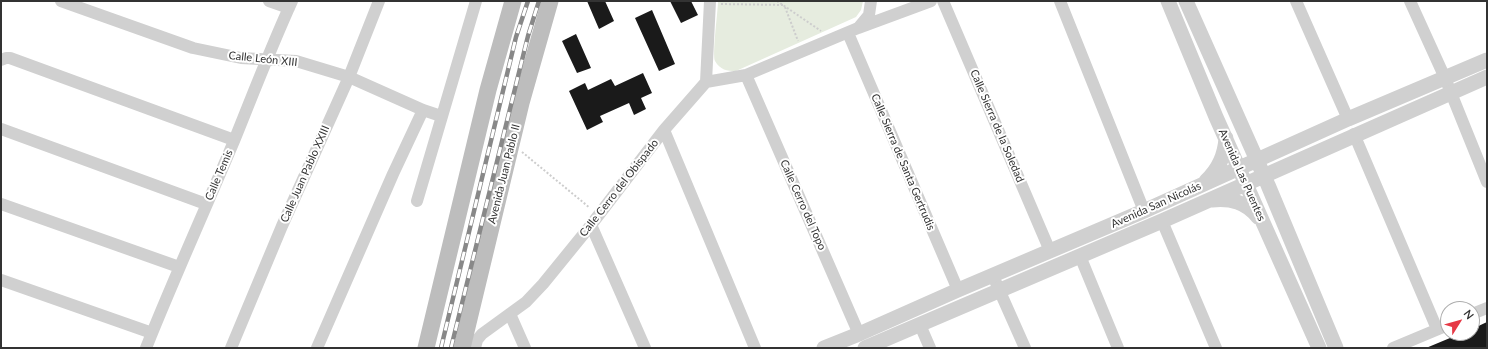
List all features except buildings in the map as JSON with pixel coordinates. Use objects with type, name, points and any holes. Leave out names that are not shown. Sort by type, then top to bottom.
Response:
[{"type":"main road","points":[[426,348],[488,90],[513,1]]},
{"type":"main road","name":"Avenida Juan Pablo II","points":[[462,348],[521,103],[550,1]]},
{"type":"street","name":"Calle León XIII","points":[[61,1],[193,48],[241,58],[296,61],[349,77],[423,110],[441,116]]},
{"type":"street","points":[[269,1],[290,5]]},
{"type":"street","name":"Calle Juan Pablo XXIII","points":[[231,348],[282,226],[349,77],[379,1]]},
{"type":"street","points":[[416,201],[476,1]]},
{"type":"street","points":[[853,31],[869,15],[871,1]]},
{"type":"street","points":[[710,2],[706,82],[746,76],[833,39],[931,1]]},
{"type":"street","name":"Calle Sierra de la Soledad","points":[[943,1],[1050,251]]},
{"type":"street","points":[[1060,1],[1144,211]]},
{"type":"street","name":"Avenida Las Puentes","points":[[1168,1],[1239,168],[1319,348]]},
{"type":"street","name":"Avenida Las Puentes","points":[[1186,1],[1278,207],[1336,348]]},
{"type":"street","points":[[1296,1],[1348,119]]},
{"type":"street","points":[[1410,1],[1445,78],[1487,182]]},
{"type":"street","name":"Calle Temis","points":[[146,348],[234,140],[266,59],[290,5]]},
{"type":"street","name":"Calle Sierra de Santa Gertrudis","points":[[853,31],[958,290]]},
{"type":"street","points":[[3,59],[80,83],[234,140]]},
{"type":"street","name":"Avenida San Nicolás","points":[[862,341],[958,290],[1144,211],[1348,119],[1487,60]]},
{"type":"street","name":"Calle Cerro del Topo","points":[[746,76],[862,341]]},
{"type":"street","name":"Avenida San Nicolás","points":[[824,348],[862,341],[920,325],[1264,176],[1354,134],[1487,77]]},
{"type":"street","name":"Calle Cerro del Obispado","points":[[475,348],[477,340],[482,334],[526,302],[543,284],[595,220],[664,130],[706,82]]},
{"type":"street","points":[[317,348],[393,174],[423,110]]},
{"type":"street","points":[[1,129],[206,204]]},
{"type":"street","points":[[664,130],[755,348]]},
{"type":"street","points":[[1245,134],[1263,146],[1285,147]]},
{"type":"street","points":[[1354,134],[1440,323]]},
{"type":"street","points":[[1200,185],[1210,177],[1222,158],[1226,138]]},
{"type":"street","points":[[1278,207],[1278,185],[1283,174],[1291,163]]},
{"type":"street","points":[[1207,200],[1229,200],[1243,203],[1253,210],[1264,223]]},
{"type":"street","points":[[1,204],[179,267]]},
{"type":"street","points":[[595,220],[645,348]]},
{"type":"street","points":[[1162,220],[1216,348]]},
{"type":"street","points":[[1080,256],[1118,348]]},
{"type":"street","points":[[993,276],[1025,348]]},
{"type":"street","points":[[1,280],[152,332]]},
{"type":"street","points":[[510,314],[525,348]]},
{"type":"street","points":[[920,325],[930,348]]},
{"type":"street","points":[[1393,348],[1440,328]]},
{"type":"path","points":[[778,1],[833,39]]},
{"type":"path","points":[[710,2],[784,5]]},
{"type":"path","points":[[784,5],[802,52]]},
{"type":"path","points":[[510,147],[525,154],[595,220]]},
{"type":"shaded area","points":[[718,1],[863,1],[861,10],[856,17],[736,71],[730,71],[719,66],[714,57]]},
{"type":"railway","points":[[441,348],[516,37],[528,1]]},
{"type":"railway","points":[[451,348],[528,36],[539,1]]}]
